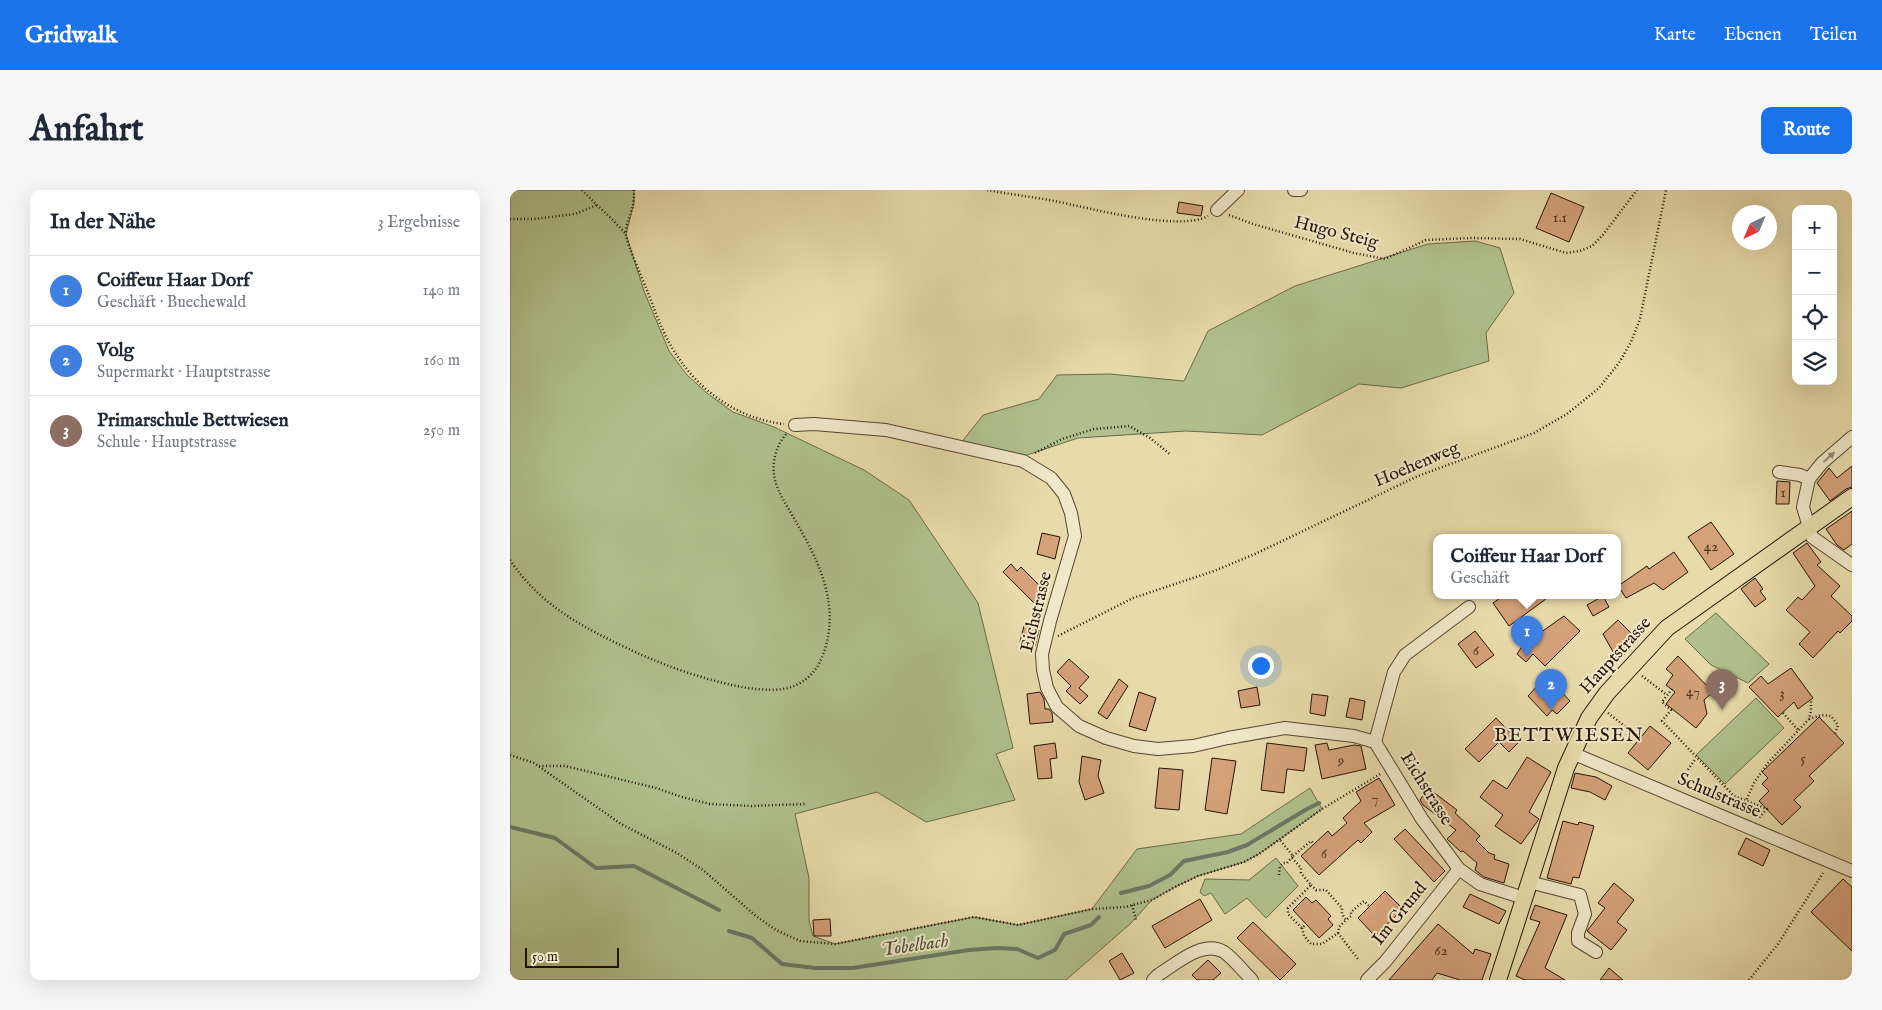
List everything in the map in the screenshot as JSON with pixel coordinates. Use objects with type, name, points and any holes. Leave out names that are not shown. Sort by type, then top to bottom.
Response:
[{"type":"main road","name":"Hauptstrasse","points":[[1498,980],[1572,753],[1589,718],[1607,693],[1667,628],[1852,497]]},
{"type":"street","points":[[1217,210],[1238,190]]},
{"type":"street","points":[[1294,190],[1300,190]]},
{"type":"street","name":"Eichstrasse","points":[[795,425],[814,424],[886,430],[1023,461],[1050,478],[1064,494],[1075,531],[1073,545],[1042,654],[1043,670],[1047,688],[1057,707],[1080,726],[1106,738],[1134,746],[1158,749],[1194,746],[1244,734],[1285,728],[1354,736],[1375,742],[1392,767],[1403,790],[1458,869],[1480,884],[1524,898]]},
{"type":"street","points":[[1852,437],[1822,463],[1809,479],[1803,507],[1808,527],[1814,538],[1852,565]]},
{"type":"street","points":[[1779,472],[1800,475],[1809,479]]},
{"type":"street","points":[[1375,742],[1394,672],[1405,655],[1469,607]]},
{"type":"street","name":"Schulstrasse","points":[[1572,753],[1852,871]]},
{"type":"street","name":"Im Grund","points":[[1367,980],[1396,948],[1458,869]]},
{"type":"street","points":[[1529,882],[1580,895],[1585,914],[1578,933],[1578,941],[1596,952]]},
{"type":"street","points":[[1153,980],[1200,949],[1213,947],[1225,952],[1252,980]]},
{"type":"path","points":[[582,190],[597,206],[612,217],[626,234],[664,330],[675,353],[691,375],[710,393],[740,412],[766,422],[795,425]]},
{"type":"path","points":[[626,234],[634,203],[634,190]]},
{"type":"path","points":[[987,190],[1055,201],[1124,216],[1160,220],[1200,220],[1217,210]]},
{"type":"path","name":"Hugo Steig","points":[[1217,210],[1253,224],[1354,253],[1385,258],[1426,240],[1471,238],[1520,239],[1566,253],[1580,251],[1592,246],[1602,236],[1637,190]]},
{"type":"path","name":"Hoehenweg","points":[[1045,643],[1133,598],[1214,571],[1255,554],[1418,476],[1534,433],[1567,414],[1599,388],[1619,363],[1631,342],[1640,319],[1666,190]]},
{"type":"path","points":[[510,219],[534,219],[575,214],[597,206]]},
{"type":"path","points":[[510,560],[549,604],[566,616],[652,660],[702,677],[747,688],[777,690],[795,686],[810,676],[821,662],[828,640],[831,614],[825,584],[817,562],[779,491],[774,475],[774,462],[778,448],[795,425]]},
{"type":"path","points":[[1023,461],[1062,439],[1094,429],[1129,426],[1150,438],[1171,455]]},
{"type":"path","points":[[1640,674],[1667,695]]},
{"type":"path","points":[[1672,689],[1662,702],[1671,710],[1662,721],[1734,796],[1767,809]]},
{"type":"path","points":[[1737,822],[1754,782],[1767,764],[1809,719],[1811,700]]},
{"type":"path","points":[[1606,711],[1640,738]]},
{"type":"path","points":[[1782,713],[1799,731]]},
{"type":"path","points":[[1809,719],[1832,716],[1838,725],[1835,734]]},
{"type":"path","points":[[510,755],[539,766],[621,824],[676,853],[703,870],[756,916],[776,930],[800,941],[835,944],[974,917],[1018,925],[1092,909],[1132,905],[1152,900],[1198,876],[1244,862],[1259,854],[1322,809],[1392,767]]},
{"type":"path","points":[[1673,795],[1680,780],[1696,758]]},
{"type":"path","points":[[539,766],[565,766],[656,788],[710,804],[751,806],[805,804]]},
{"type":"path","points":[[1280,840],[1301,868],[1301,873],[1316,890],[1326,890],[1342,908],[1342,914],[1346,920]]},
{"type":"path","points":[[1279,875],[1280,866],[1283,863],[1287,863],[1310,841],[1314,844]]},
{"type":"path","points":[[1749,980],[1778,944],[1830,862]]},
{"type":"path","points":[[1311,885],[1288,908],[1288,914],[1302,928],[1304,936],[1311,944],[1322,944],[1338,933]]},
{"type":"path","points":[[1358,959],[1338,933],[1339,926],[1364,901],[1370,907]]},
{"type":"path","points":[[1132,905],[1136,920]]},
{"type":"path","points":[[1302,928],[1306,924]]},
{"type":"path","points":[[510,978],[514,980]]},
{"type":"green space","points":[[510,190],[634,190],[634,203],[626,234],[644,291],[669,351],[687,375],[708,394],[733,412],[774,427],[864,470],[909,500],[978,603],[1013,748],[996,754],[1015,800],[926,822],[877,792],[795,814],[809,878],[809,920],[813,936],[835,944],[974,917],[1018,925],[1092,909],[1137,849],[1241,834],[1310,788],[1322,809],[1259,854],[1244,862],[1198,876],[1152,900],[1130,924],[1066,980],[510,980]]},
{"type":"green space","points":[[1475,241],[1500,248],[1514,293],[1486,333],[1489,361],[1401,388],[1359,384],[1262,435],[1186,431],[1078,438],[1018,458],[961,443],[983,415],[1039,399],[1057,375],[1110,374],[1184,381],[1208,331],[1295,286],[1428,244]]},
{"type":"green space","points":[[1716,613],[1769,664],[1748,683],[1711,665],[1685,639]]},
{"type":"green space","points":[[1756,698],[1784,728],[1725,784],[1696,755]]},
{"type":"green space","points":[[1276,858],[1298,886],[1266,918],[1247,898],[1225,914],[1211,893],[1204,896],[1200,892],[1205,879],[1249,880]]},
{"type":"building","points":[[1551,193],[1584,207],[1569,242],[1536,228]]},
{"type":"building","points":[[1179,202],[1203,206],[1201,216],[1177,213]]},
{"type":"building","points":[[1852,466],[1852,487],[1846,489],[1830,501],[1817,483],[1829,468],[1837,478]]},
{"type":"building","points":[[1777,481],[1790,482],[1789,504],[1776,504]]},
{"type":"building","points":[[1852,511],[1852,544],[1844,550],[1837,545],[1826,529]]},
{"type":"building","points":[[1711,522],[1734,554],[1711,570],[1688,537]]},
{"type":"building","points":[[1042,533],[1060,537],[1055,559],[1037,554]]},
{"type":"building","points":[[1807,543],[1821,562],[1817,565],[1840,586],[1831,596],[1852,616],[1852,621],[1840,633],[1838,631],[1813,658],[1799,644],[1810,632],[1786,610],[1798,597],[1802,600],[1815,586],[1793,553]]},
{"type":"building","points":[[1674,552],[1688,572],[1663,590],[1654,583],[1626,598],[1621,590],[1621,584],[1647,566],[1649,569]]},
{"type":"building","points":[[1011,564],[1017,571],[1021,567],[1047,593],[1035,604],[1003,572]]},
{"type":"building","points":[[1755,578],[1763,589],[1760,591],[1766,599],[1755,607],[1741,589]]},
{"type":"building","points":[[1499,599],[1546,599],[1509,626],[1493,603]]},
{"type":"building","points":[[1598,599],[1605,599],[1609,607],[1593,616],[1587,605]]},
{"type":"building","points":[[1564,616],[1580,631],[1545,666],[1533,654],[1526,662],[1517,654],[1523,645]]},
{"type":"building","points":[[1618,620],[1638,640],[1622,657],[1619,654],[1616,657],[1603,634]]},
{"type":"building","points":[[1024,626],[1039,630],[1035,646],[1020,642]]},
{"type":"building","points":[[1475,631],[1494,655],[1476,668],[1458,644]]},
{"type":"building","points":[[1678,656],[1713,692],[1704,700],[1707,714],[1696,728],[1666,704],[1675,692],[1666,685],[1673,675],[1666,669]]},
{"type":"building","points":[[1069,659],[1089,677],[1079,688],[1088,696],[1080,704],[1066,691],[1071,686],[1057,672]]},
{"type":"building","points":[[1791,668],[1813,698],[1798,709],[1794,702],[1778,717],[1749,687],[1761,676],[1768,684]]},
{"type":"building","points":[[1119,679],[1128,686],[1107,719],[1098,713]]},
{"type":"building","points":[[1539,684],[1547,692],[1555,685],[1570,701],[1557,714],[1552,710],[1547,716],[1528,696]]},
{"type":"building","points":[[1257,687],[1260,705],[1241,708],[1238,691]]},
{"type":"building","points":[[1040,692],[1044,699],[1045,709],[1049,709],[1052,713],[1053,722],[1030,724],[1027,694]]},
{"type":"building","points":[[1139,692],[1156,698],[1146,731],[1129,726]]},
{"type":"building","points":[[1312,694],[1328,696],[1325,716],[1310,713]]},
{"type":"building","points":[[1350,698],[1365,701],[1362,720],[1346,717]]},
{"type":"building","points":[[1819,717],[1844,743],[1809,776],[1814,781],[1794,800],[1801,807],[1782,825],[1759,801],[1769,791],[1762,784],[1768,778],[1762,772]]},
{"type":"building","points":[[1496,718],[1519,742],[1509,752],[1499,742],[1479,762],[1465,749]]},
{"type":"building","points":[[1650,726],[1671,743],[1648,770],[1628,753]]},
{"type":"building","points":[[1055,743],[1057,758],[1050,759],[1052,778],[1038,779],[1034,746]]},
{"type":"building","points":[[1267,743],[1307,748],[1304,771],[1287,769],[1284,793],[1261,790]]},
{"type":"building","points":[[1327,743],[1329,750],[1354,745],[1361,746],[1366,769],[1322,779],[1315,745]]},
{"type":"building","points":[[1082,756],[1101,760],[1098,776],[1104,793],[1085,800],[1079,782]]},
{"type":"building","points":[[1527,757],[1551,772],[1529,812],[1539,819],[1521,844],[1495,826],[1503,815],[1480,797],[1493,780],[1507,789]]},
{"type":"building","points":[[1212,758],[1236,761],[1227,814],[1205,810]]},
{"type":"building","points":[[1159,768],[1183,770],[1179,810],[1155,808]]},
{"type":"building","points":[[1575,773],[1596,777],[1612,786],[1605,800],[1590,792],[1571,788]]},
{"type":"building","points":[[1379,778],[1395,805],[1364,823],[1372,832],[1361,843],[1358,840],[1319,875],[1301,856],[1328,831],[1332,836],[1347,823],[1343,818],[1361,801],[1356,792]]},
{"type":"building","points":[[1428,788],[1457,810],[1455,813],[1480,836],[1476,840],[1489,853],[1495,855],[1494,859],[1509,864],[1504,883],[1484,877],[1475,870],[1477,863],[1447,839],[1456,830],[1423,805],[1420,800]]},
{"type":"building","points":[[1563,821],[1578,825],[1579,822],[1594,826],[1579,878],[1573,877],[1571,884],[1547,878]]},
{"type":"building","points":[[1405,829],[1445,871],[1434,882],[1394,839]]},
{"type":"building","points":[[1746,838],[1770,850],[1763,866],[1738,854]]},
{"type":"building","points":[[1843,879],[1852,887],[1852,951],[1811,912]]},
{"type":"building","points":[[1614,883],[1634,900],[1617,922],[1627,930],[1611,950],[1587,931],[1605,908],[1598,903]]},
{"type":"building","points":[[1385,891],[1403,909],[1375,936],[1358,918]]},
{"type":"building","points":[[1470,894],[1506,911],[1499,924],[1463,907]]},
{"type":"building","points":[[1306,897],[1312,903],[1316,900],[1331,916],[1328,919],[1333,925],[1319,938],[1293,910]]},
{"type":"building","points":[[1200,899],[1212,920],[1165,948],[1152,926]]},
{"type":"building","points":[[1535,905],[1567,915],[1545,968],[1565,980],[1525,980],[1516,976],[1540,922],[1530,919]]},
{"type":"building","points":[[830,919],[831,936],[814,936],[813,920]]},
{"type":"building","points":[[1253,922],[1296,964],[1280,980],[1237,938]]},
{"type":"building","points":[[1438,924],[1473,954],[1475,949],[1491,954],[1482,980],[1460,980],[1437,973],[1432,980],[1389,980]]},
{"type":"building","points":[[1122,953],[1134,973],[1120,980],[1109,961]]},
{"type":"building","points":[[1208,960],[1221,973],[1213,980],[1197,980],[1192,975]]},
{"type":"building","points":[[1609,968],[1623,980],[1600,980]]},
{"type":"waterway","name":"Tobelbach","points":[[1121,893],[1149,886],[1170,875],[1184,861],[1228,852],[1247,845],[1319,803]]},
{"type":"waterway","name":"Tobelbach","points":[[510,827],[555,838],[596,868],[634,866],[719,910]]},
{"type":"waterway","name":"Tobelbach","points":[[729,931],[752,938],[782,964],[815,968],[853,968],[969,950],[997,948],[1017,949],[1038,958],[1055,950],[1064,934],[1091,925],[1099,917]]},
{"type":"place","name":"Coiffeur Haar Dorf","points":[[1527,657]]},
{"type":"place","name":"Volg","points":[[1551,710]]},
{"type":"place","name":"Primarschule Bettwiesen","points":[[1722,710]]},
{"type":"district","name":"BETTWIESEN","points":[[1569,735]]}]
